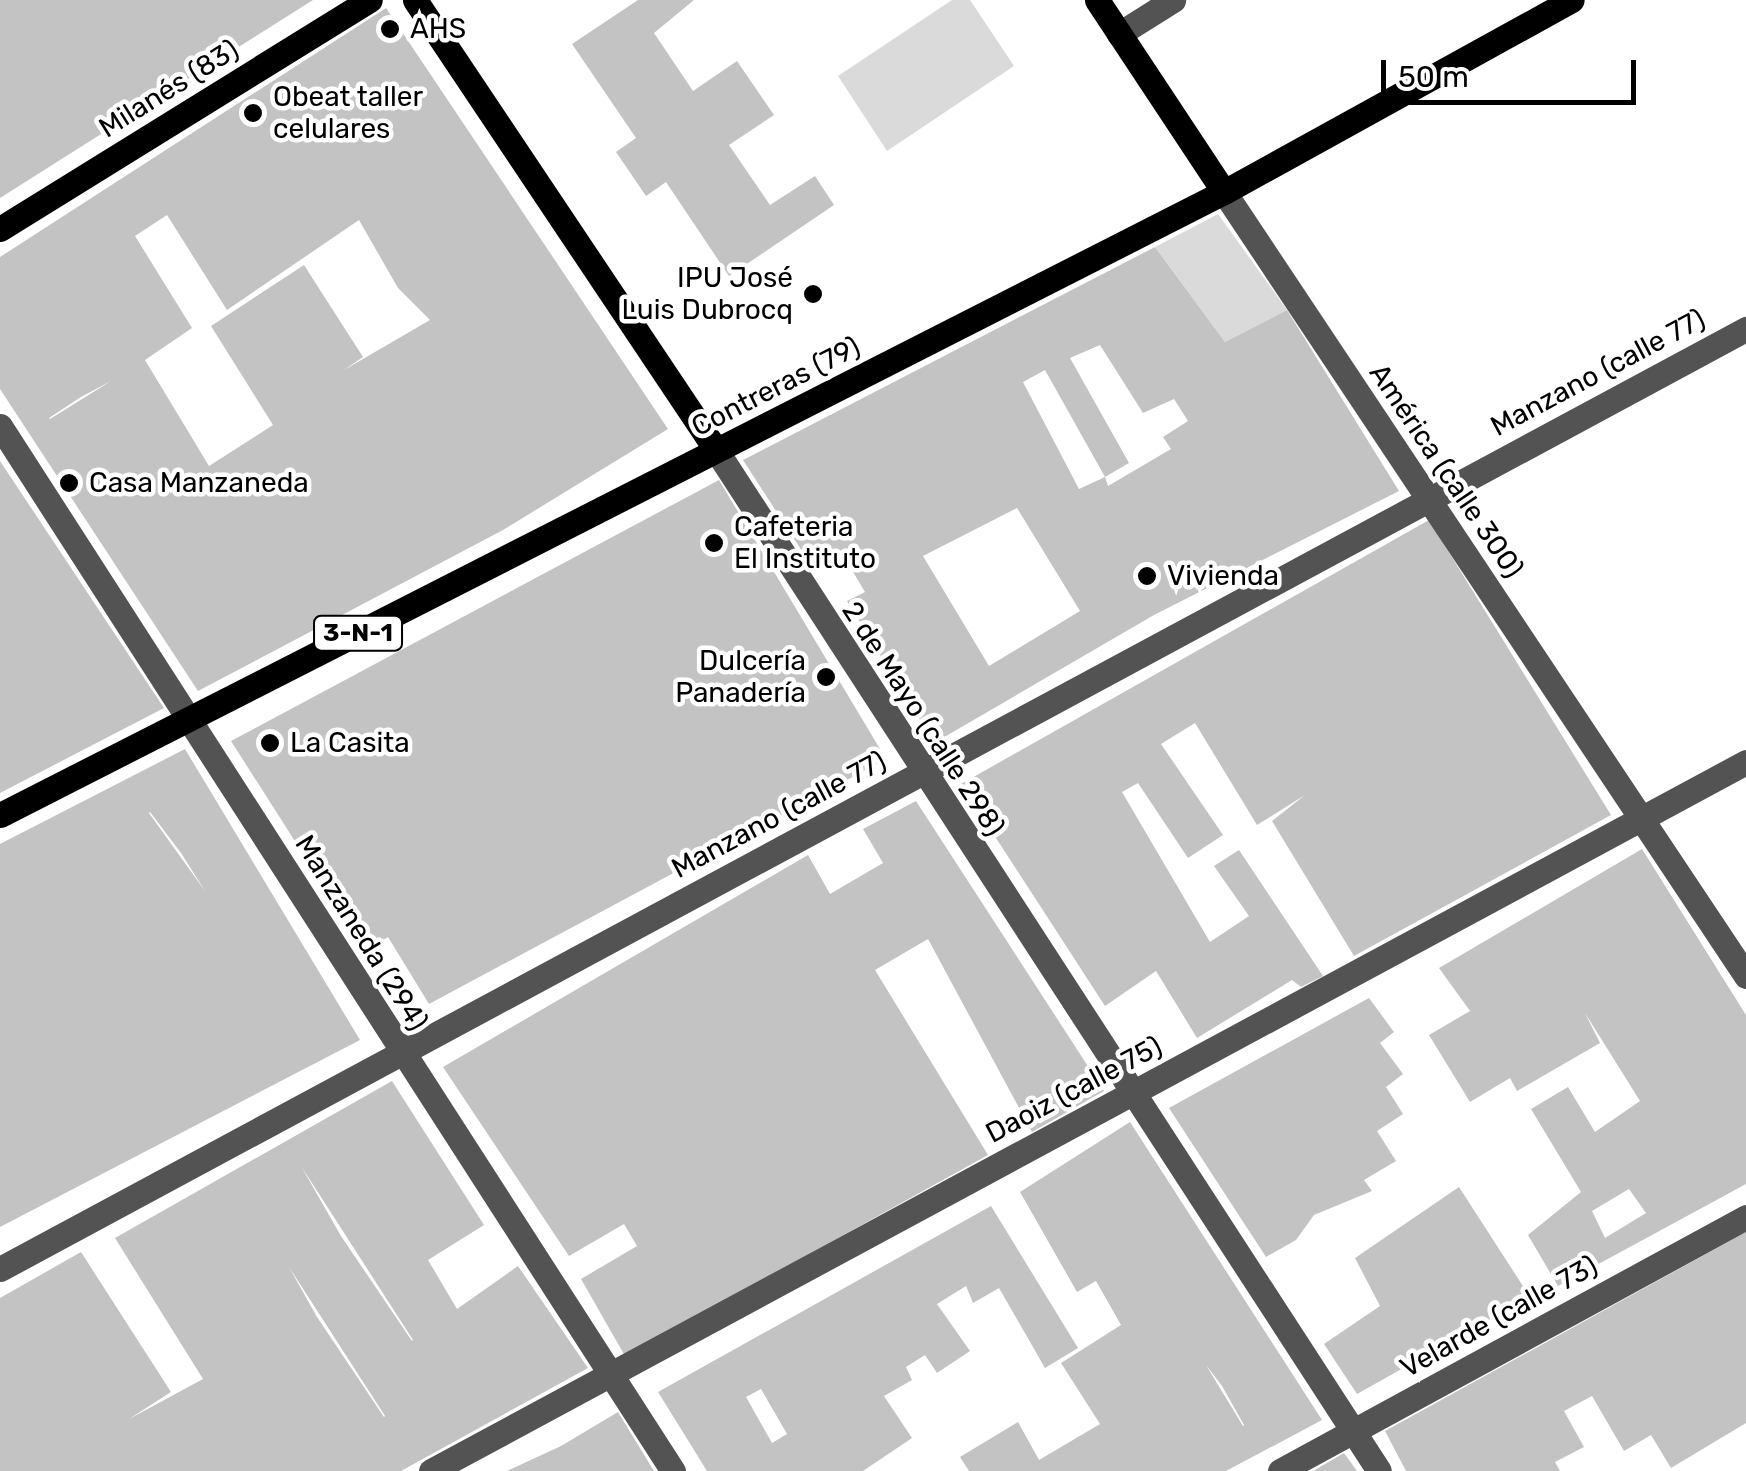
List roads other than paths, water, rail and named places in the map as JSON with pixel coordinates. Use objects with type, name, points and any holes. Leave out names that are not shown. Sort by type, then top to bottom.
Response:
[{"type":"main road","name":"Milanés (83)","points":[[0,229],[370,0]]},
{"type":"main road","name":"2 de Mayo (calle 298)","points":[[415,0],[716,450]]},
{"type":"main road","name":"América (calle 300)","points":[[1096,0],[1224,192]]},
{"type":"main road","name":"Contreras (79)","points":[[0,814],[1224,192],[1572,0]]},
{"type":"street","points":[[1119,34],[1173,0]]},
{"type":"street","name":"América (calle 300)","points":[[1224,192],[1746,976]]},
{"type":"street","name":"Manzano (calle 77)","points":[[0,1270],[1427,496],[1746,329]]},
{"type":"street","name":"Manzaneda (294)","points":[[0,426],[673,1471]]},
{"type":"street","name":"2 de Mayo (calle 298)","points":[[716,450],[920,773],[1380,1471]]},
{"type":"street","name":"Daoiz (calle 75)","points":[[431,1471],[1746,762]]},
{"type":"street","name":"Velarde (calle 73)","points":[[1280,1471],[1746,1216]]},
{"type":"place","name":"AHS","points":[[390,29]]},
{"type":"place","name":"Obeat taller celulares","points":[[253,113]]},
{"type":"place","name":"IPU José Luis Dubrocq","points":[[813,294]]},
{"type":"place","name":"Casa Manzaneda","points":[[69,483]]},
{"type":"place","name":"Cafeteria El Instituto","points":[[714,543]]},
{"type":"place","name":"Vivienda","points":[[1147,576]]},
{"type":"place","name":"Dulcería Panadería","points":[[826,677]]},
{"type":"place","name":"La Casita","points":[[270,743]]}]
